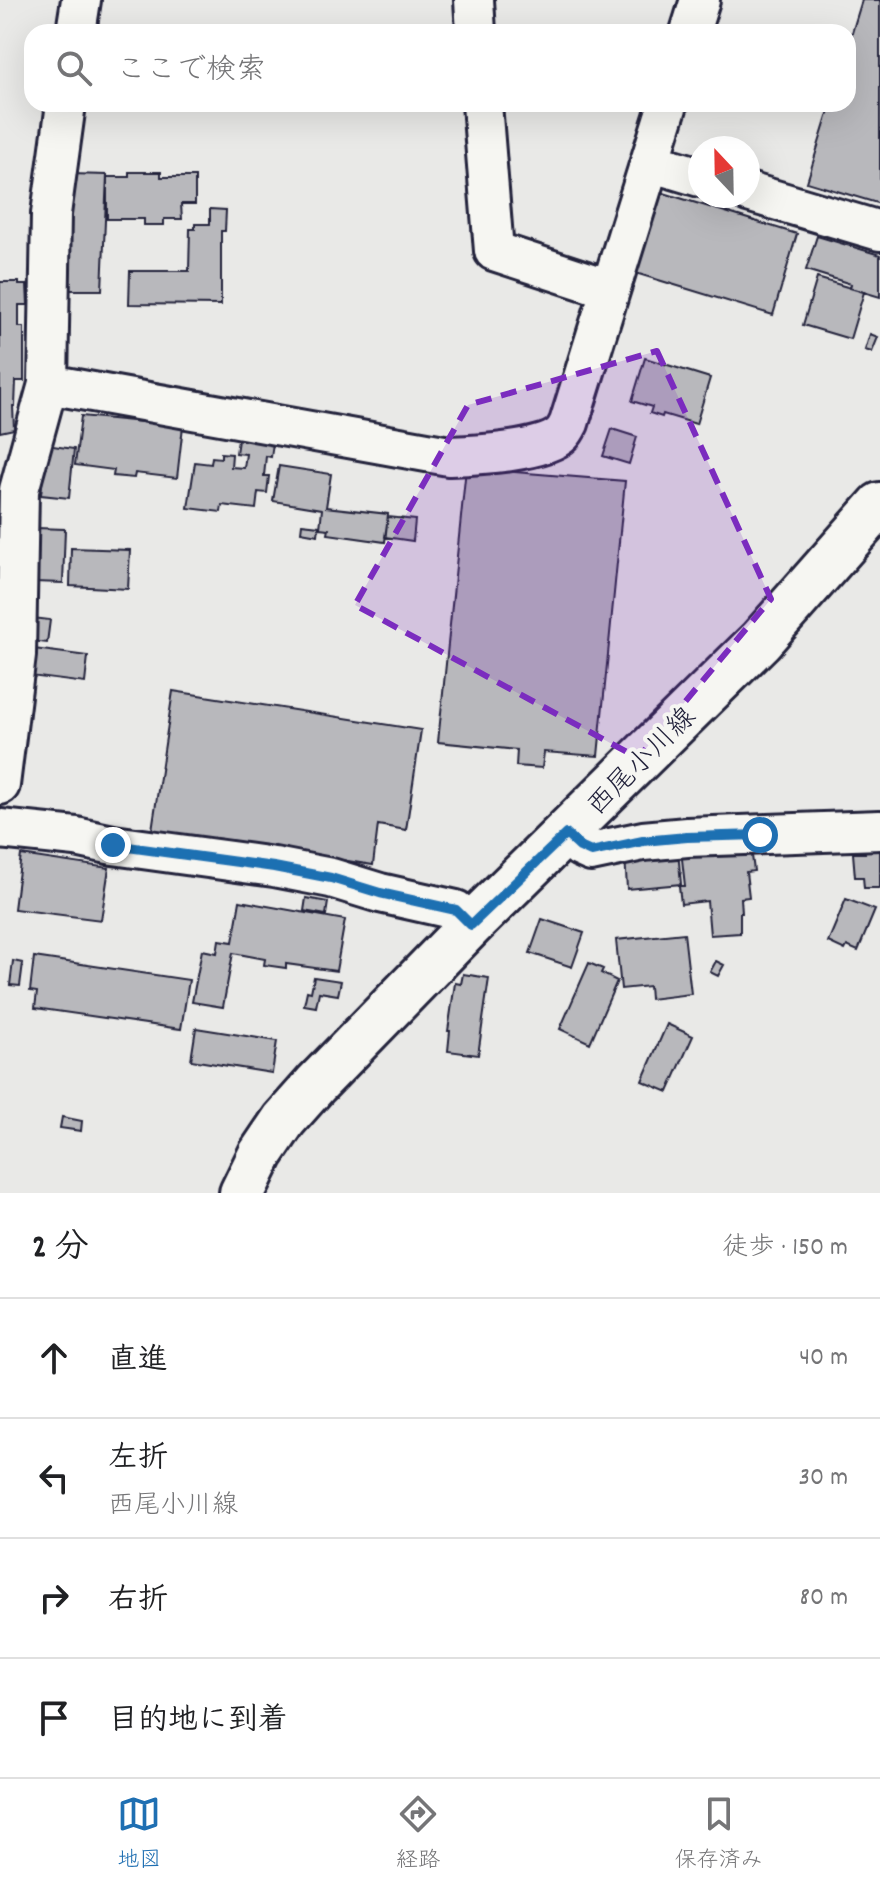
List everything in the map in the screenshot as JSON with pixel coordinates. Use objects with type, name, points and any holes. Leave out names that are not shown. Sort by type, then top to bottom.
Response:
[{"type":"main road","name":"西尾小川線","points":[[242,1193],[261,1154],[284,1120],[316,1084],[471,925],[761,640],[880,505]]},
{"type":"street","points":[[77,24],[81,0]]},
{"type":"street","points":[[474,0],[476,24]]},
{"type":"street","points":[[692,24],[700,0]]},
{"type":"street","points":[[0,785],[16,655],[19,490],[48,384],[51,214],[65,112]]},
{"type":"street","points":[[483,112],[494,251],[610,289]]},
{"type":"street","points":[[48,384],[449,456],[544,445],[562,435],[569,423],[666,112]]},
{"type":"street","points":[[650,162],[688,173]]},
{"type":"street","points":[[760,196],[880,231]]},
{"type":"street","points":[[0,829],[76,837],[331,878],[456,910],[471,925]]},
{"type":"street","points":[[566,834],[591,852],[643,841],[687,837],[880,830]]},
{"type":"highlighted area","points":[[657,351],[771,599],[638,758],[355,605],[468,405]]},
{"type":"building","points":[[862,0],[880,0],[880,204],[807,182],[829,112],[856,112],[855,24]]},
{"type":"building","points":[[129,172],[161,172],[161,177],[195,177],[195,204],[181,204],[182,219],[164,219],[164,225],[144,225],[144,219],[107,219],[107,177],[129,177]]},
{"type":"building","points":[[70,174],[107,175],[102,290],[63,290]]},
{"type":"building","points":[[654,190],[688,200],[688,208],[712,208],[797,234],[773,315],[629,271]]},
{"type":"building","points":[[210,209],[226,210],[225,231],[221,231],[221,305],[129,304],[130,271],[189,271],[190,229],[195,229],[195,224],[210,224]]},
{"type":"building","points":[[817,236],[880,255],[880,297],[806,270]]},
{"type":"building","points":[[817,278],[864,292],[850,339],[803,325]]},
{"type":"building","points":[[0,282],[27,285],[28,305],[19,305],[19,327],[24,327],[24,381],[16,381],[14,429],[0,432]]},
{"type":"building","points":[[870,334],[878,337],[872,352],[865,350]]},
{"type":"building","points":[[645,358],[710,378],[696,424],[650,413],[652,407],[632,401]]},
{"type":"building","points":[[81,416],[183,426],[177,478],[135,473],[134,478],[113,476],[114,470],[75,465]]},
{"type":"building","points":[[612,429],[637,437],[629,464],[603,456]]},
{"type":"building","points":[[239,433],[274,437],[271,457],[266,456],[264,476],[269,476],[267,493],[258,492],[256,509],[222,505],[221,512],[188,508],[195,462],[211,464],[212,457],[221,458],[221,453],[232,454],[231,467],[244,468],[246,454],[236,453]]},
{"type":"building","points":[[46,445],[74,449],[69,498],[41,495]]},
{"type":"building","points":[[279,466],[331,474],[326,507],[388,514],[385,542],[328,534],[329,529],[320,528],[322,509],[273,501]]},
{"type":"building","points":[[466,468],[625,481],[598,756],[544,752],[542,768],[516,766],[517,750],[438,742]]},
{"type":"building","points":[[388,517],[415,520],[413,541],[385,537]]},
{"type":"building","points":[[302,524],[319,526],[318,535],[301,532]]},
{"type":"building","points":[[36,528],[65,529],[63,583],[34,582]]},
{"type":"building","points":[[71,548],[130,550],[128,589],[70,586]]},
{"type":"building","points":[[33,618],[50,620],[47,643],[30,641]]},
{"type":"building","points":[[34,649],[88,656],[85,683],[30,676]]},
{"type":"building","points":[[173,691],[421,730],[406,830],[378,825],[373,865],[152,830]]},
{"type":"building","points":[[864,844],[880,844],[880,888],[864,888],[863,877],[855,877],[853,853],[865,853]]},
{"type":"building","points":[[751,848],[754,871],[746,872],[749,897],[741,898],[740,933],[710,935],[707,901],[681,904],[679,886],[685,886],[681,850]]},
{"type":"building","points":[[678,851],[681,884],[627,889],[625,855]]},
{"type":"building","points":[[21,855],[109,868],[101,920],[14,909]]},
{"type":"building","points":[[306,898],[328,902],[326,915],[304,911]]},
{"type":"building","points":[[846,899],[875,910],[858,951],[847,946],[845,950],[828,942]]},
{"type":"building","points":[[240,901],[345,920],[336,971],[286,964],[286,968],[264,965],[265,959],[233,953],[223,1007],[192,1002],[202,950],[217,953],[219,940],[233,942]]},
{"type":"building","points":[[542,919],[584,933],[572,967],[530,953]]},
{"type":"building","points":[[684,933],[691,994],[650,999],[649,986],[621,989],[616,940]]},
{"type":"building","points":[[34,957],[189,980],[181,1029],[35,1008],[37,992],[30,991]]},
{"type":"building","points":[[13,961],[23,963],[20,986],[10,985]]},
{"type":"building","points":[[716,961],[724,965],[718,976],[710,972]]},
{"type":"building","points":[[589,963],[603,969],[601,973],[617,981],[590,1043],[560,1029]]},
{"type":"building","points":[[463,974],[489,978],[478,1055],[448,1051],[455,983],[461,984]]},
{"type":"building","points":[[314,977],[341,981],[338,995],[319,992],[316,1007],[304,1005]]},
{"type":"building","points":[[667,1024],[693,1036],[668,1092],[642,1081]]},
{"type":"building","points":[[196,1028],[277,1041],[272,1073],[191,1060]]},
{"type":"building","points":[[62,1117],[82,1121],[81,1131],[60,1128]]},
{"type":"route","points":[[113,845],[331,878],[456,910],[471,925],[566,834],[591,852],[643,841],[760,835]]}]
